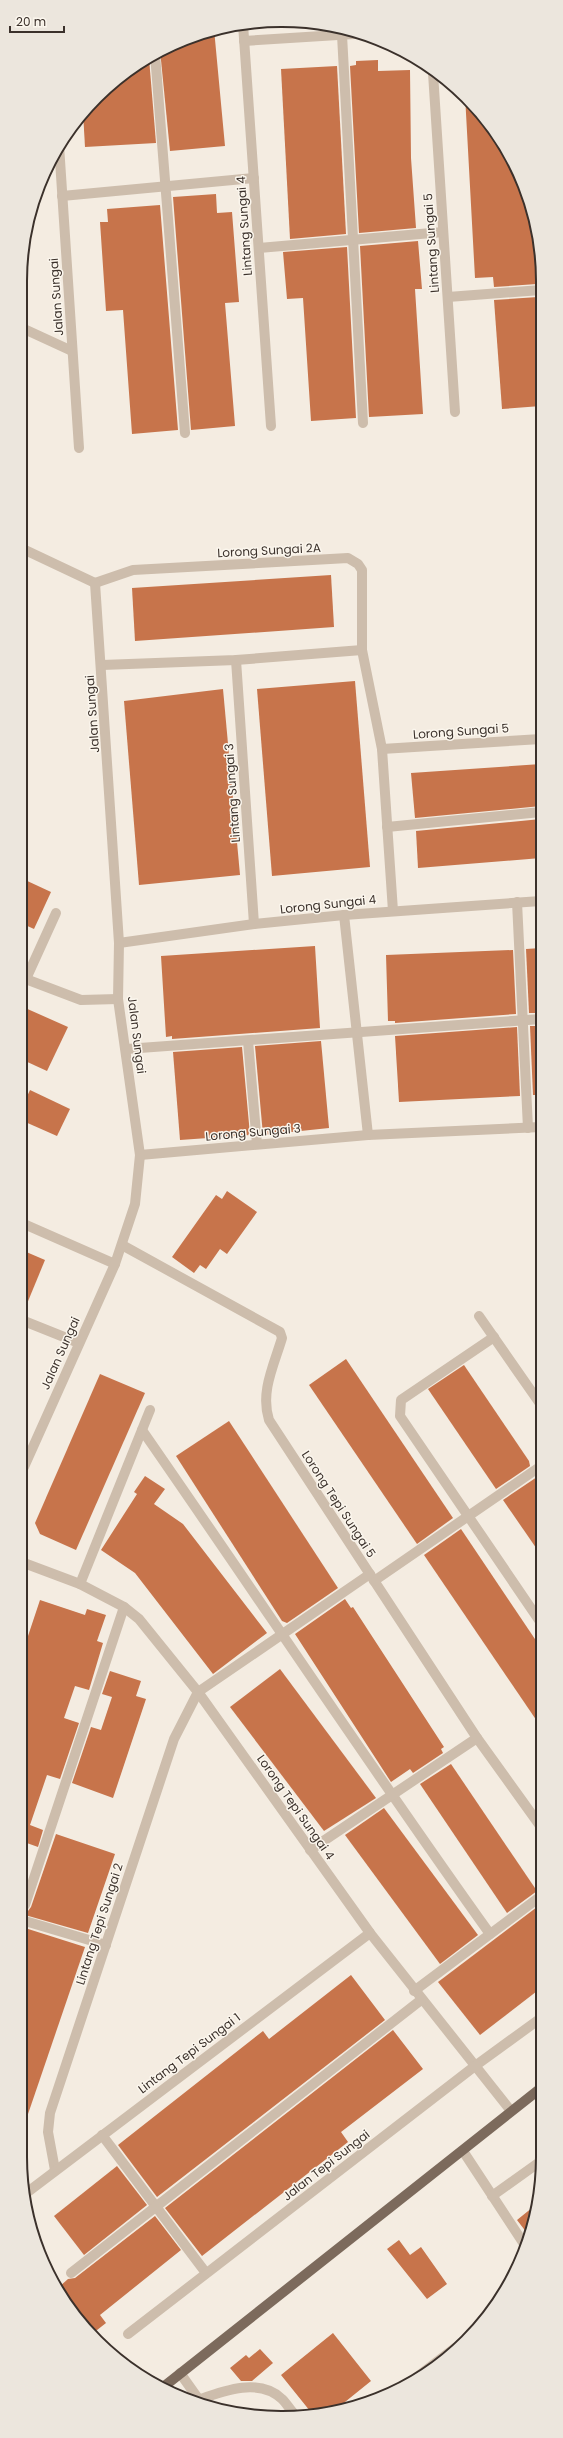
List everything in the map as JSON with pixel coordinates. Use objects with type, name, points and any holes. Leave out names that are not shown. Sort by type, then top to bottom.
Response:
[{"type":"main road","points":[[167,2384],[536,2092]]},
{"type":"street","name":"Lintang Sungai 4","points":[[243,30],[271,426]]},
{"type":"street","points":[[244,41],[342,35],[352,240],[364,423]]},
{"type":"street","points":[[155,60],[164,186],[185,432]]},
{"type":"street","name":"Lintang Sungai 5","points":[[433,78],[455,412]]},
{"type":"street","name":"Jalan Sungai","points":[[60,156],[79,448]]},
{"type":"street","points":[[62,196],[254,178]]},
{"type":"street","points":[[259,248],[443,232]]},
{"type":"street","points":[[448,297],[536,290]]},
{"type":"street","points":[[27,330],[72,351]]},
{"type":"street","points":[[27,551],[95,583]]},
{"type":"street","name":"Lorong Sungai 2A","points":[[95,583],[133,570],[348,558],[358,564],[362,570],[362,650],[382,749],[393,910]]},
{"type":"street","name":"Jalan Sungai","points":[[27,1453],[79,1343],[122,1245],[135,1204],[140,1154],[118,999],[119,943],[102,665],[95,583]]},
{"type":"street","points":[[102,665],[236,660],[362,650]]},
{"type":"street","name":"Lintang Sungai 3","points":[[236,660],[254,924]]},
{"type":"street","name":"Lorong Sungai 5","points":[[382,749],[536,739]]},
{"type":"street","points":[[387,827],[536,812]]},
{"type":"street","name":"Lorong Sungai 4","points":[[119,943],[254,924],[393,910],[536,901]]},
{"type":"street","points":[[517,902],[528,1128]]},
{"type":"street","points":[[27,975],[56,912]]},
{"type":"street","points":[[344,915],[368,1135]]},
{"type":"street","points":[[27,980],[81,1000],[118,999]]},
{"type":"street","points":[[126,1049],[536,1020]]},
{"type":"street","points":[[248,1041],[257,1144]]},
{"type":"street","name":"Lorong Sungai 3","points":[[140,1154],[368,1135],[536,1127]]},
{"type":"street","points":[[27,1225],[114,1264]]},
{"type":"street","name":"Lorong Tepi Sungai 5","points":[[122,1245],[280,1332],[282,1338],[265,1395],[264,1407],[269,1420],[477,1738],[536,1819]]},
{"type":"street","points":[[480,1316],[536,1398]]},
{"type":"street","points":[[27,1322],[79,1343]]},
{"type":"street","points":[[494,1337],[402,1400],[400,1416],[536,1616]]},
{"type":"street","points":[[80,1584],[150,1410]]},
{"type":"street","points":[[142,1430],[283,1633],[391,1795],[490,1934]]},
{"type":"street","points":[[198,1692],[283,1633],[469,1517],[536,1470]]},
{"type":"street","name":"Lorong Tepi Sungai 4","points":[[27,1564],[80,1584],[124,1606],[139,1618],[198,1692],[370,1933],[421,2000],[511,2111]]},
{"type":"street","points":[[27,1899],[124,1606]]},
{"type":"street","name":"Lintang Tepi Sungai 2","points":[[55,2170],[48,2122],[174,1739],[198,1692]]},
{"type":"street","points":[[310,1850],[477,1738]]},
{"type":"street","points":[[414,1991],[536,1900]]},
{"type":"street","points":[[27,1922],[106,1946]]},
{"type":"street","name":"Lintang Tepi Sungai 1","points":[[29,2191],[370,1933]]},
{"type":"street","points":[[71,2272],[421,2000]]},
{"type":"street","name":"Jalan Tepi Sungai","points":[[128,2334],[475,2066],[536,2022]]},
{"type":"street","points":[[102,2135],[206,2273]]},
{"type":"street","points":[[463,2151],[521,2240]]},
{"type":"street","points":[[492,2196],[536,2164]]},
{"type":"street","points":[[180,2373],[196,2396]]},
{"type":"street","points":[[207,2399],[231,2388],[253,2388],[271,2392],[281,2398],[291,2410]]},
{"type":"building","points":[[215,36],[225,146],[170,151],[161,57],[184,46]]},
{"type":"building","points":[[378,60],[378,71],[410,70],[411,158],[416,228],[359,233],[350,66],[356,65],[356,61]]},
{"type":"building","points":[[149,64],[156,143],[85,147],[84,122],[90,114],[114,90]]},
{"type":"building","points":[[337,66],[346,234],[290,239],[281,69]]},
{"type":"building","points":[[466,107],[493,140],[517,184],[531,232],[534,248],[536,284],[494,287],[493,277],[475,278]]},
{"type":"building","points":[[216,194],[217,213],[232,212],[239,302],[225,303],[235,426],[191,430],[173,197]]},
{"type":"building","points":[[160,205],[178,430],[132,434],[123,310],[106,311],[100,222],[108,222],[107,209]]},
{"type":"building","points":[[418,241],[422,289],[415,289],[423,414],[369,417],[360,246]]},
{"type":"building","points":[[347,247],[356,418],[311,421],[303,298],[287,299],[283,252]]},
{"type":"building","points":[[536,297],[536,406],[502,409],[494,300]]},
{"type":"building","points":[[331,575],[334,627],[135,641],[132,588]]},
{"type":"building","points":[[355,681],[370,867],[272,876],[257,689]]},
{"type":"building","points":[[223,689],[240,875],[139,885],[124,701]]},
{"type":"building","points":[[536,764],[536,806],[415,818],[411,773]]},
{"type":"building","points":[[536,819],[536,858],[418,868],[416,831]]},
{"type":"building","points":[[27,881],[51,892],[34,929],[27,926]]},
{"type":"building","points":[[315,946],[320,1028],[172,1039],[172,1036],[166,1037],[161,956]]},
{"type":"building","points":[[536,948],[536,1013],[529,1013],[526,949]]},
{"type":"building","points":[[513,950],[516,1014],[395,1023],[395,1021],[388,1021],[386,955]]},
{"type":"building","points":[[27,1009],[68,1027],[47,1071],[27,1062]]},
{"type":"building","points":[[530,1026],[536,1026],[536,1095],[533,1095]]},
{"type":"building","points":[[517,1027],[520,1096],[399,1102],[395,1036]]},
{"type":"building","points":[[321,1041],[329,1128],[263,1135],[255,1046]]},
{"type":"building","points":[[242,1047],[250,1135],[180,1140],[173,1052]]},
{"type":"building","points":[[30,1090],[70,1109],[57,1136],[27,1123],[27,1096]]},
{"type":"building","points":[[227,1191],[257,1212],[227,1254],[220,1249],[206,1269],[200,1265],[194,1273],[172,1257],[216,1195],[222,1199]]},
{"type":"building","points":[[27,1252],[45,1260],[27,1304]]},
{"type":"building","points":[[346,1359],[453,1518],[417,1544],[309,1385]]},
{"type":"building","points":[[464,1365],[529,1461],[530,1466],[496,1489],[428,1389]]},
{"type":"building","points":[[100,1374],[145,1393],[76,1550],[40,1534],[35,1523]]},
{"type":"building","points":[[229,1421],[338,1588],[287,1623],[282,1621],[176,1456]]},
{"type":"building","points":[[145,1476],[165,1489],[154,1504],[183,1524],[267,1633],[213,1674],[135,1573],[101,1550],[137,1494],[134,1492]]},
{"type":"building","points":[[536,1478],[536,1548],[503,1500]]},
{"type":"building","points":[[461,1529],[536,1641],[536,1720],[424,1555]]},
{"type":"building","points":[[345,1599],[351,1608],[353,1607],[444,1747],[441,1749],[443,1753],[413,1773],[410,1769],[391,1782],[295,1634]]},
{"type":"building","points":[[40,1600],[85,1615],[87,1609],[106,1615],[97,1641],[103,1643],[89,1690],[75,1686],[64,1718],[79,1723],[60,1779],[47,1775],[30,1825],[43,1830],[38,1847],[27,1843],[27,1639]]},
{"type":"building","points":[[280,1669],[376,1798],[324,1831],[230,1707]]},
{"type":"building","points":[[110,1671],[141,1681],[136,1696],[146,1699],[113,1798],[72,1783],[91,1727],[101,1730],[112,1697],[102,1694]]},
{"type":"building","points":[[451,1764],[536,1890],[536,1892],[507,1913],[420,1784]]},
{"type":"building","points":[[384,1808],[478,1935],[440,1964],[345,1835]]},
{"type":"building","points":[[56,1834],[115,1854],[88,1933],[27,1916],[27,1912],[31,1907]]},
{"type":"building","points":[[536,1908],[536,1992],[480,2035],[438,1982]]},
{"type":"building","points":[[27,1929],[85,1947],[27,2117]]},
{"type":"building","points":[[351,1975],[385,2020],[157,2197],[118,2145],[263,2031],[269,2039]]},
{"type":"building","points":[[393,2030],[423,2069],[341,2132],[348,2142],[202,2256],[165,2208]]},
{"type":"building","points":[[117,2166],[147,2205],[84,2255],[54,2216]]},
{"type":"building","points":[[530,2209],[525,2230],[517,2220]]},
{"type":"building","points":[[155,2216],[181,2250],[100,2315],[106,2323],[96,2330],[70,2298],[62,2285],[68,2279],[75,2278]]},
{"type":"building","points":[[399,2240],[410,2255],[421,2247],[447,2284],[427,2299],[387,2249]]},
{"type":"building","points":[[333,2333],[371,2381],[344,2403],[309,2409],[281,2375]]},
{"type":"building","points":[[260,2349],[273,2363],[252,2381],[241,2381],[230,2368],[246,2355],[249,2358]]}]
